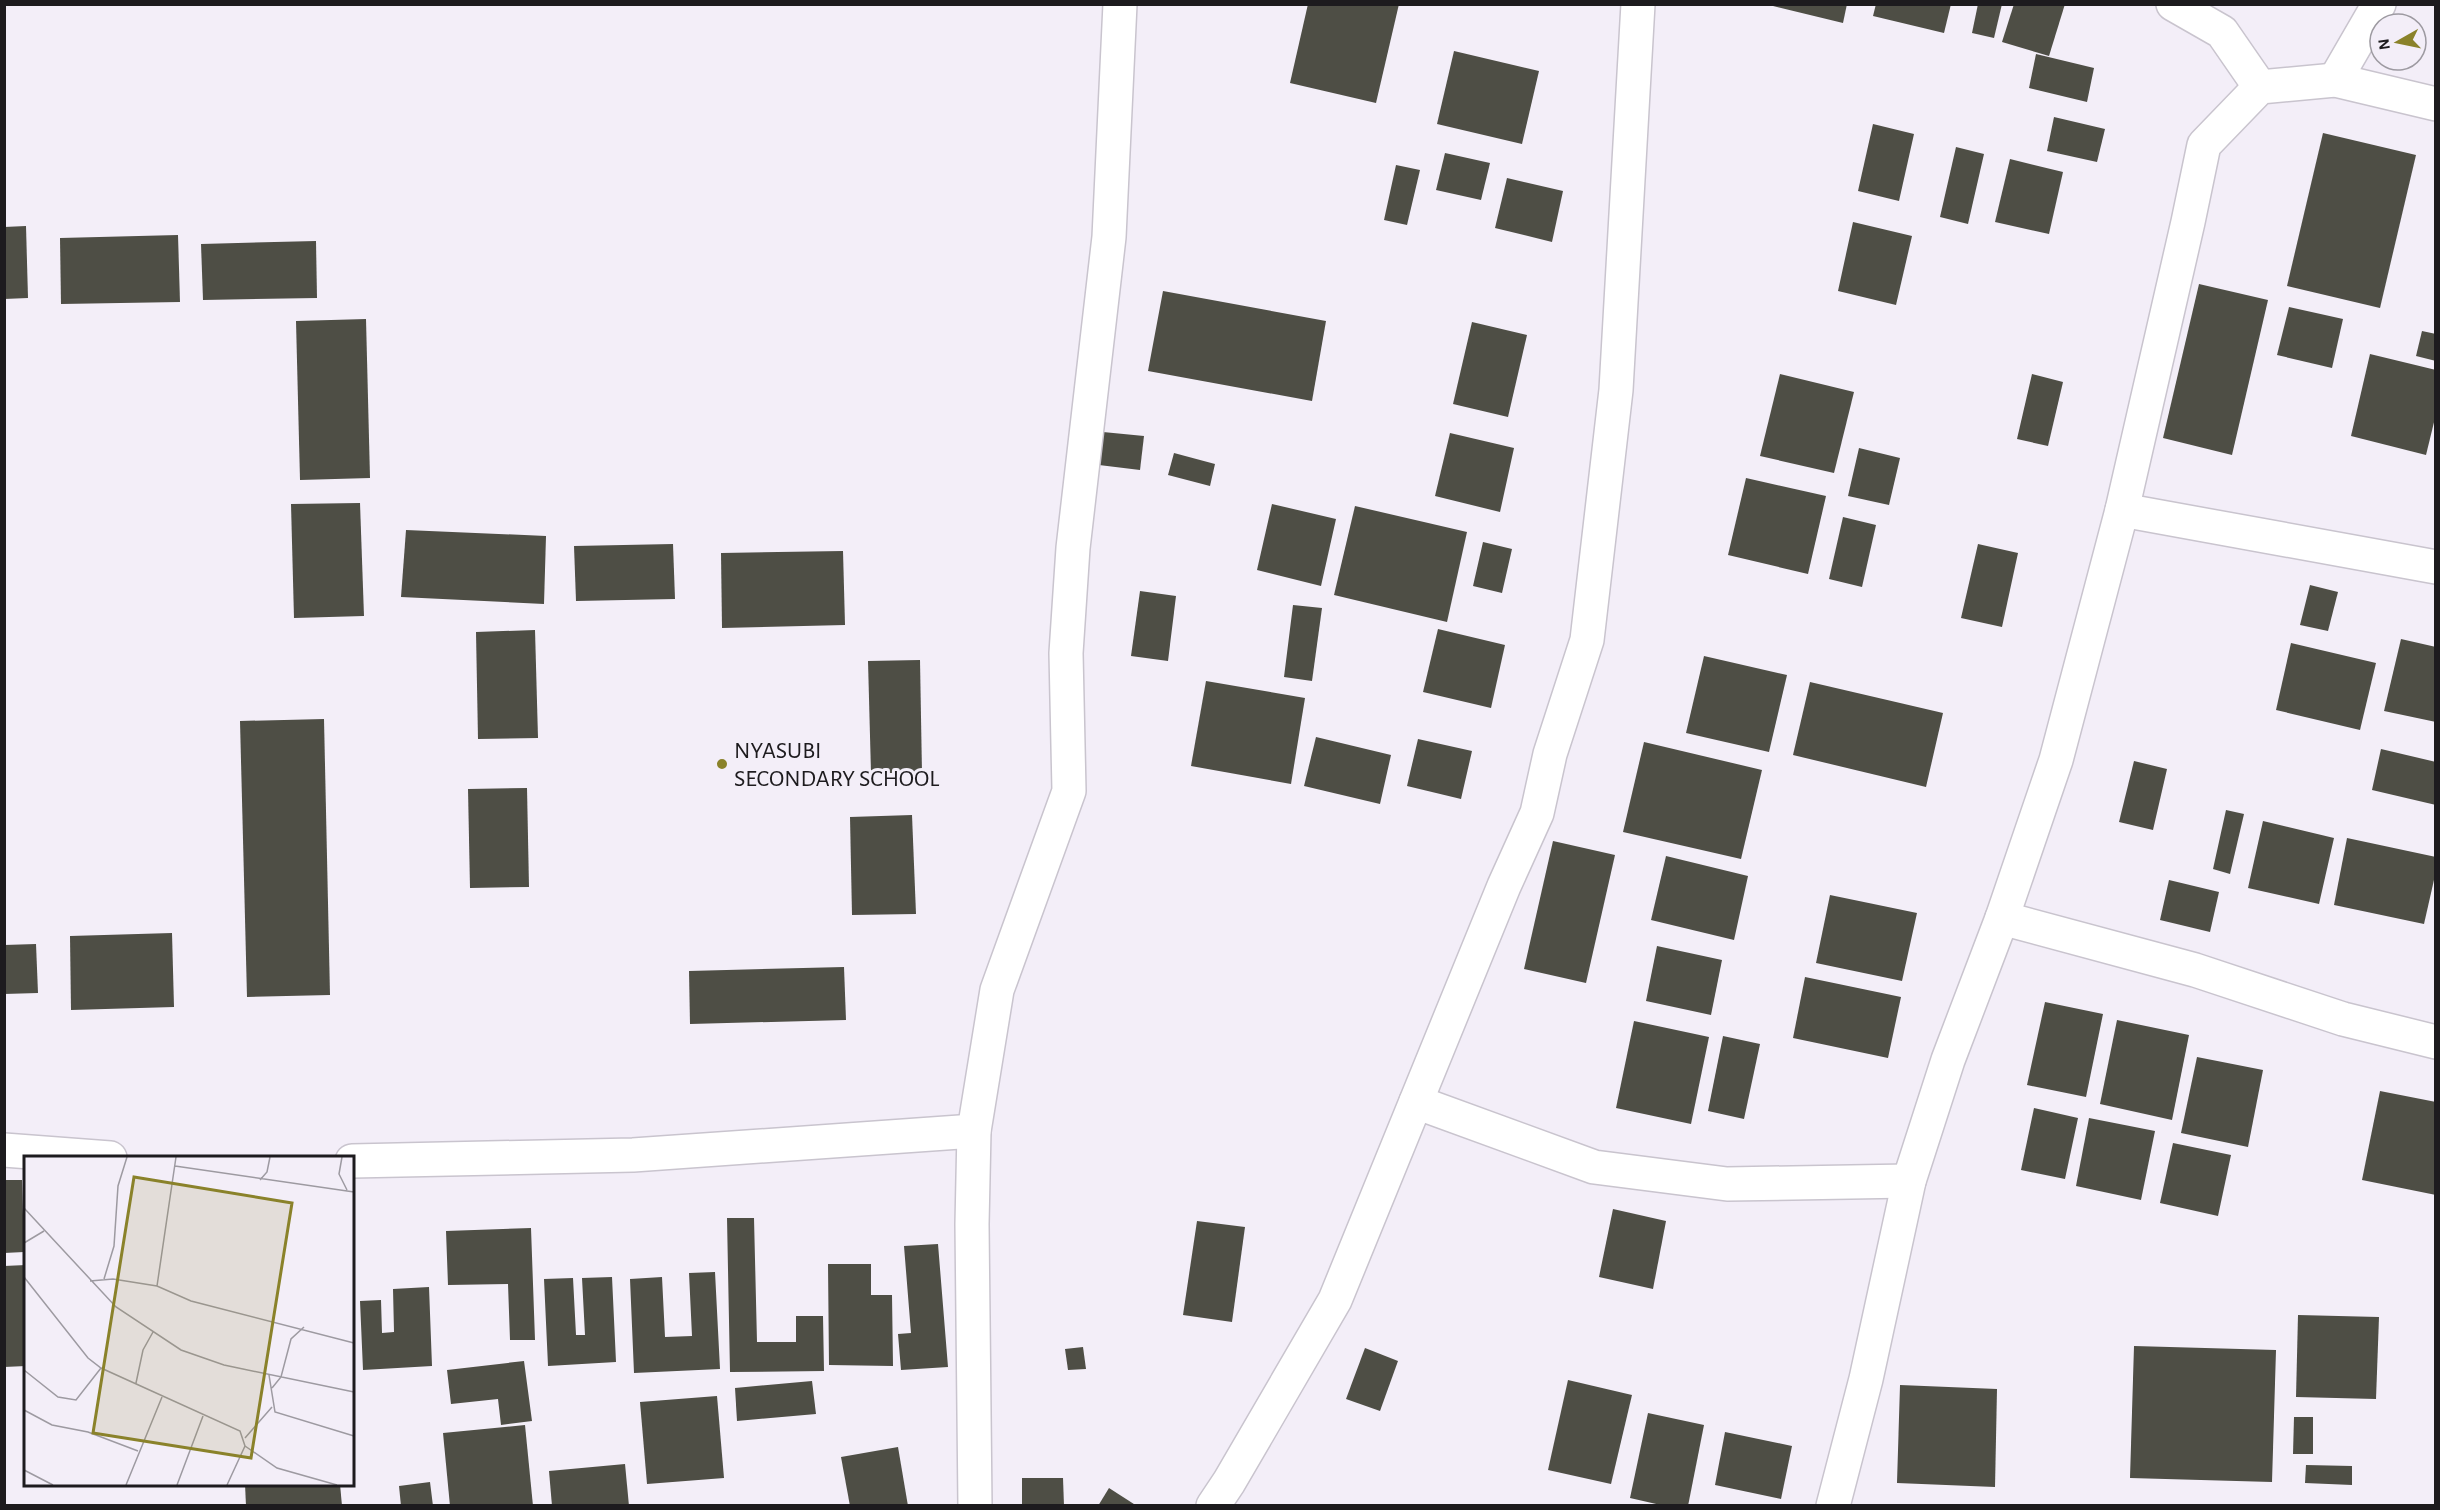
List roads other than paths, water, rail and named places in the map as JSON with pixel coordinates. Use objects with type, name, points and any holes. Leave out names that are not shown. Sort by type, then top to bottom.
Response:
[{"type":"street","points":[[975,1506],[972,1224],[974,1131],[997,990],[1069,791],[1066,653],[1073,548],[1109,237],[1120,4]]},
{"type":"street","points":[[1213,1506],[1335,1300],[1537,813],[1550,754],[1587,640],[1616,390],[1638,4]]},
{"type":"street","points":[[2173,4],[2222,32],[2260,87]]},
{"type":"street","points":[[2336,80],[2379,4]]},
{"type":"street","points":[[1833,1506],[1866,1379],[1909,1181],[1948,1060],[2002,918],[2056,760],[2122,510],[2204,145],[2260,87],[2336,80],[2436,104]]},
{"type":"street","points":[[2122,510],[2436,567]]},
{"type":"street","points":[[2002,918],[2195,970],[2343,1019],[2436,1042]]},
{"type":"street","points":[[1416,1102],[1594,1167],[1726,1184],[1909,1181]]},
{"type":"street","points":[[354,1161],[633,1155],[974,1131]]},
{"type":"street","points":[[4,1150],[84,1156]]},
{"type":"place","name":"NYASUBI SECONDARY SCHOOL","points":[[722,764]]}]
